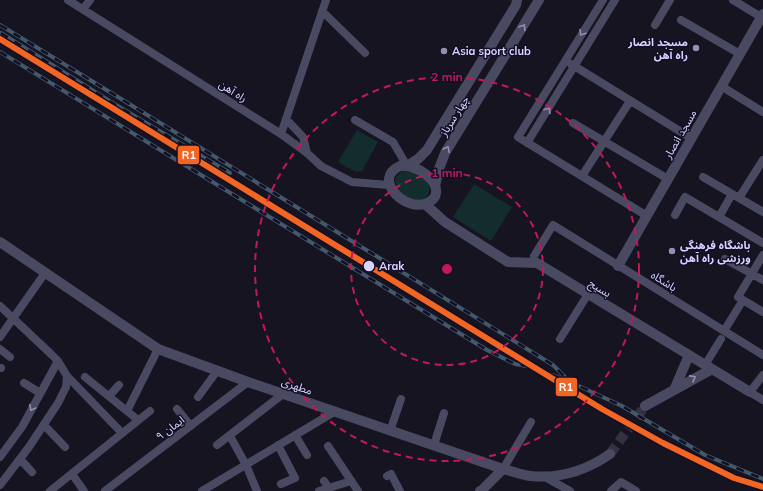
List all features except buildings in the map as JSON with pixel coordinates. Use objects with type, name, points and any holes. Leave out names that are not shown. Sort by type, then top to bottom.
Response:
[{"type":"street","name":"راه آهن","points":[[68,0],[281,134],[322,166],[352,182],[390,185]]},
{"type":"street","points":[[83,9],[90,0]]},
{"type":"street","points":[[281,134],[326,0]]},
{"type":"street","name":"چهار سرباز","points":[[407,166],[418,159],[426,150],[516,5],[517,0]]},
{"type":"street","name":"چهار سرباز","points":[[435,186],[445,153],[539,0]]},
{"type":"street","points":[[603,0],[518,137],[647,216]]},
{"type":"street","points":[[527,143],[615,0]]},
{"type":"street","points":[[655,25],[670,0]]},
{"type":"street","points":[[733,0],[762,15]]},
{"type":"street","points":[[322,11],[365,53]]},
{"type":"street","name":"مسجد انصار","points":[[618,266],[762,15]]},
{"type":"street","points":[[682,20],[740,54]]},
{"type":"street","points":[[566,60],[692,138]]},
{"type":"street","points":[[721,86],[763,112]]},
{"type":"street","points":[[582,176],[630,101]]},
{"type":"street","points":[[286,119],[303,137],[307,153]]},
{"type":"street","points":[[355,120],[393,142],[407,166]]},
{"type":"street","points":[[573,123],[668,179]]},
{"type":"street","points":[[739,198],[763,160]]},
{"type":"street","points":[[400,166],[407,166],[421,170],[427,174],[435,186],[436,192],[434,198],[430,202],[414,205],[403,201],[395,194],[390,185],[389,179],[392,171],[400,166]]},
{"type":"street","points":[[704,177],[763,212]]},
{"type":"street","points":[[719,217],[732,194]]},
{"type":"street","points":[[674,215],[686,197],[763,243]]},
{"type":"street","name":"بسیج","points":[[425,204],[445,222],[508,262],[537,263],[763,400]]},
{"type":"street","name":"باشگاه","points":[[534,256],[553,225],[723,335],[763,355]]},
{"type":"street","name":"مطهری","points":[[0,242],[158,349],[334,412],[503,469],[529,476],[545,477],[564,475],[581,470],[598,462],[610,454]]},
{"type":"street","points":[[645,406],[708,367],[752,274],[763,255]]},
{"type":"street","points":[[725,259],[763,280]]},
{"type":"street","points":[[0,337],[45,273]]},
{"type":"street","points":[[560,339],[588,294]]},
{"type":"street","points":[[741,299],[763,312]]},
{"type":"street","points":[[0,306],[58,362],[67,376],[122,433]]},
{"type":"street","points":[[0,349],[10,357]]},
{"type":"street","points":[[127,411],[158,349]]},
{"type":"street","points":[[675,388],[689,355]]},
{"type":"street","points":[[0,457],[22,427],[58,362]]},
{"type":"street","points":[[198,398],[217,371]]},
{"type":"street","points":[[750,392],[763,375]]},
{"type":"street","points":[[0,485],[44,425],[66,387],[67,376]]},
{"type":"street","points":[[85,377],[138,420]]},
{"type":"street","name":"ایمان ۹","points":[[106,491],[248,382]]},
{"type":"street","points":[[24,383],[40,393]]},
{"type":"street","points":[[108,396],[119,385]]},
{"type":"street","points":[[750,392],[763,392]]},
{"type":"street","points":[[217,445],[283,394]]},
{"type":"street","points":[[390,430],[401,398]]},
{"type":"street","points":[[177,409],[191,426]]},
{"type":"street","points":[[50,491],[150,411]]},
{"type":"street","points":[[202,491],[334,412]]},
{"type":"street","points":[[434,445],[444,413]]},
{"type":"street","points":[[481,491],[503,469],[531,422]]},
{"type":"street","points":[[44,425],[65,447]]},
{"type":"street","points":[[295,435],[307,455]]},
{"type":"street","points":[[230,436],[246,465],[257,491]]},
{"type":"street","points":[[278,445],[295,478],[281,484]]},
{"type":"street","points":[[328,446],[358,491]]},
{"type":"street","points":[[20,459],[32,472]]},
{"type":"street","points":[[72,474],[84,491]]},
{"type":"street","points":[[387,476],[392,474],[400,491]]},
{"type":"street","points":[[545,477],[570,491]]},
{"type":"street","points":[[319,491],[327,484],[351,481]]},
{"type":"street","points":[[611,491],[621,482],[636,491]]},
{"type":"green space","points":[[357,130],[378,142],[362,171],[356,172],[338,162]]},
{"type":"green space","points":[[403,171],[417,173],[426,179],[429,185],[427,197],[418,201],[411,200],[400,192],[396,187],[395,181],[397,175]]},
{"type":"green space","points":[[474,184],[512,207],[491,241],[453,217]]},
{"type":"tunnel","points":[[610,454],[645,406]]},
{"type":"railway","points":[[0,25],[553,365],[565,377]]},
{"type":"railway","points":[[1,33],[116,105],[230,173]]},
{"type":"railway","points":[[0,52],[487,350],[515,364],[532,367],[568,381],[622,406],[705,455],[763,479]]},
{"type":"transit line","name":"R1","points":[[0,39],[602,409],[663,443],[734,478],[763,487]]},
{"type":"place","name":"مسجد انصار راه آهن","points":[[696,48]]},
{"type":"place","name":"Asia sport club","points":[[444,51]]},
{"type":"place","name":"باشگاه فرهنگی ورزشی راه آهن","points":[[672,251]]},
{"type":"place","name":"Arak","points":[[369,266]]}]
